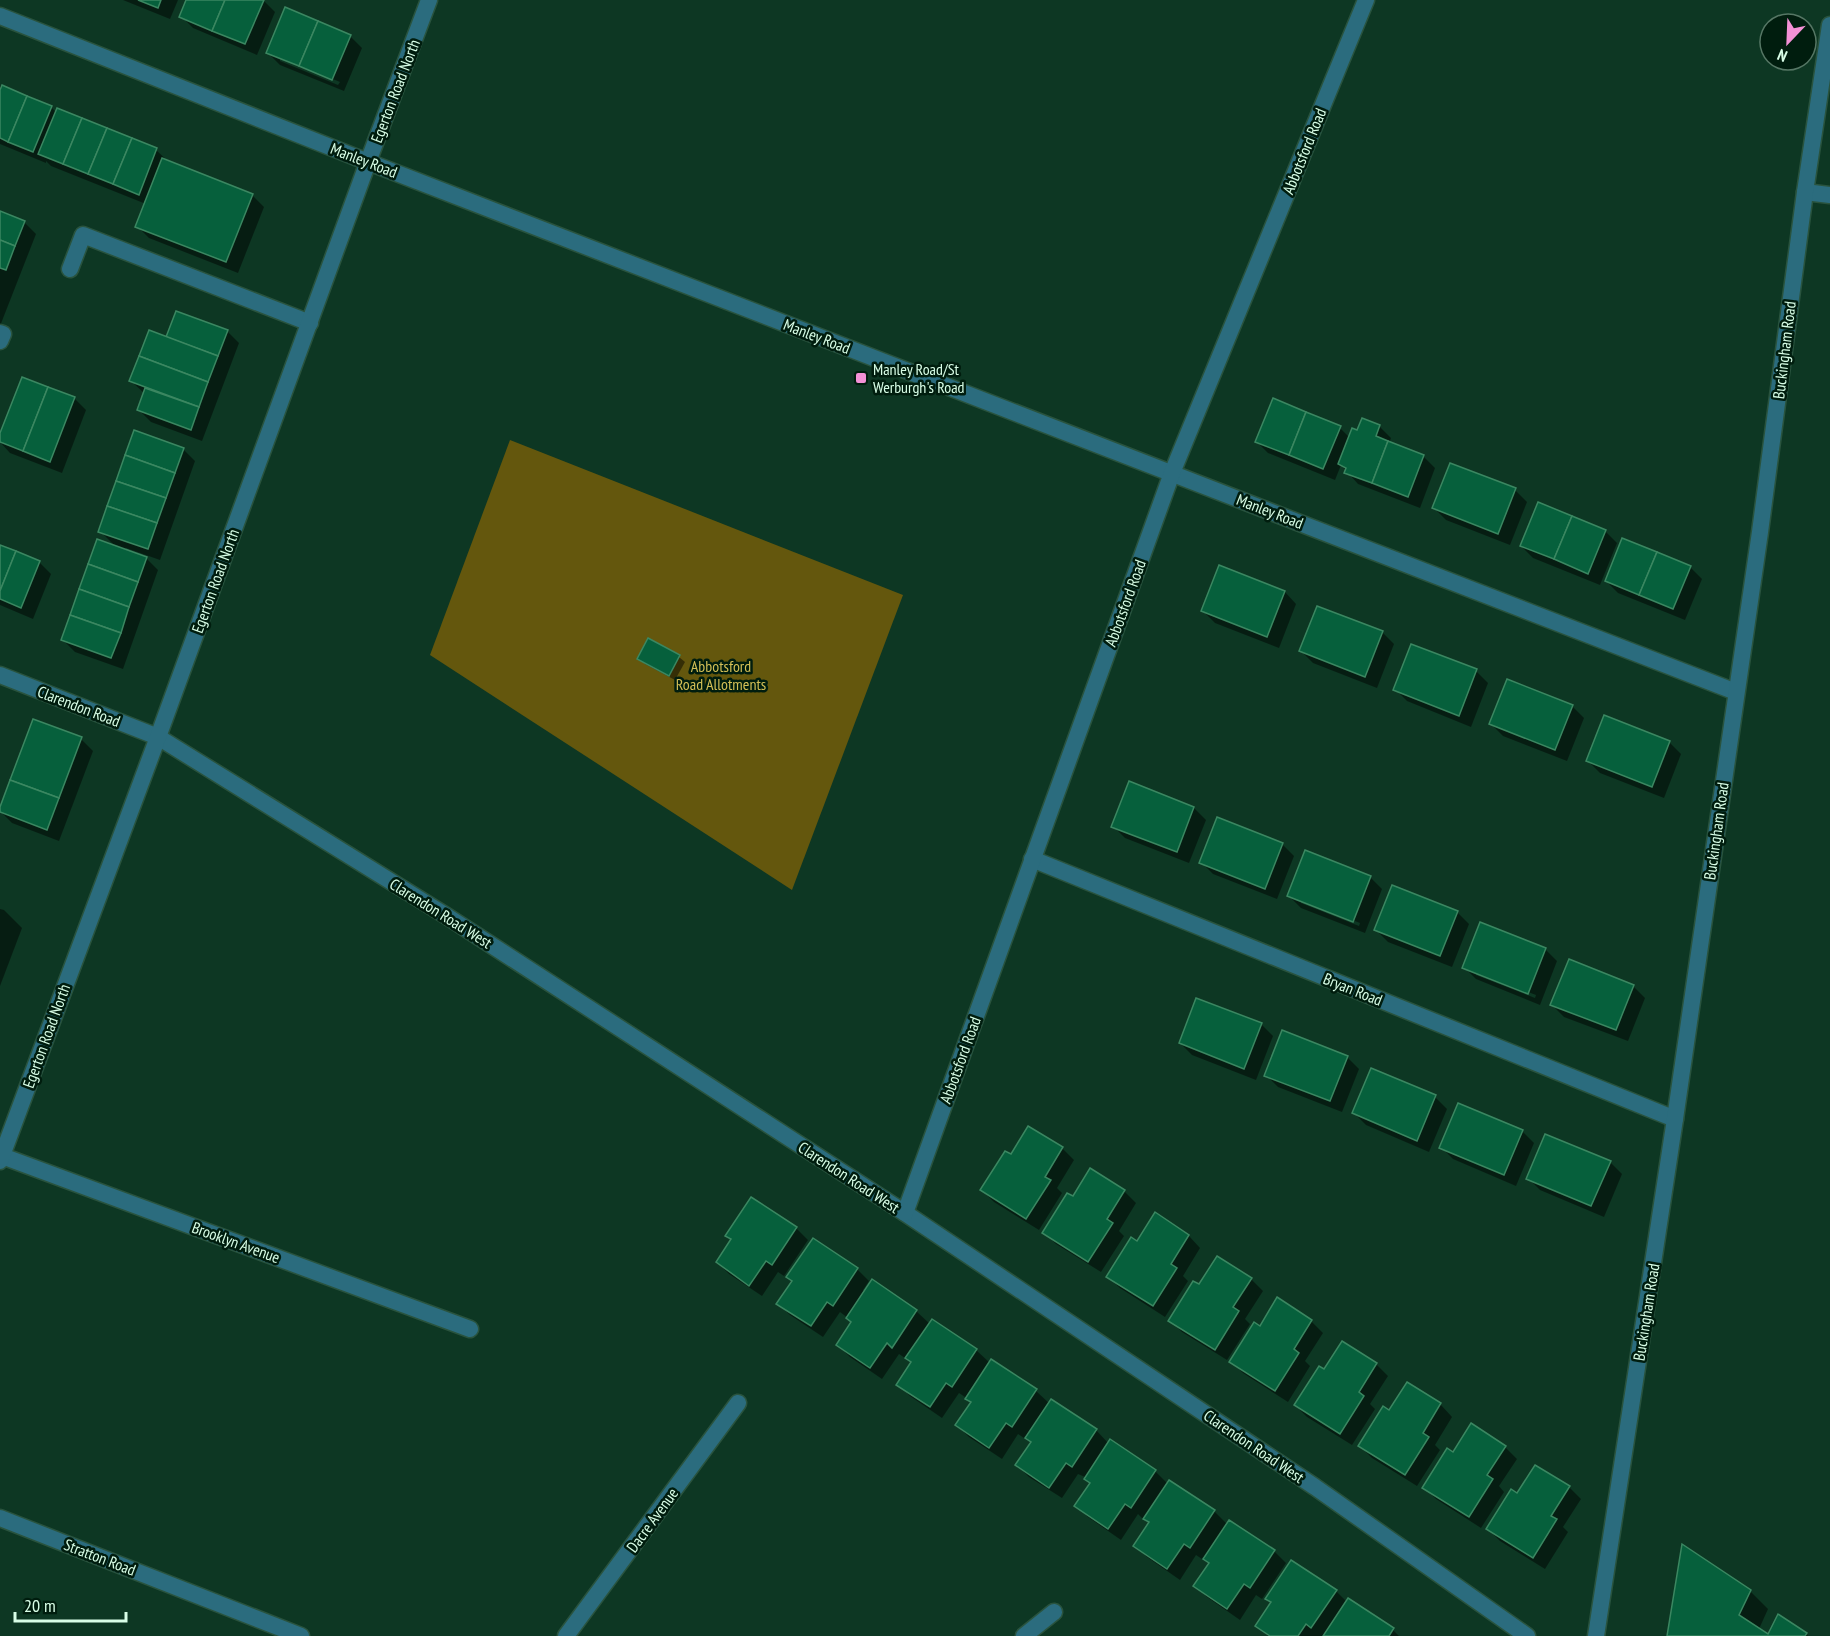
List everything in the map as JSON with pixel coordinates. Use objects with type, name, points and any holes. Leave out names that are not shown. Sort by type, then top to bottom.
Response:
[{"type":"street","name":"Egerton Road North","points":[[1,1158],[429,0]]},
{"type":"street","name":"Abbotsford Road","points":[[905,1213],[1172,473],[1366,0]]},
{"type":"street","name":"Manley Road","points":[[0,16],[368,162],[1736,692]]},
{"type":"street","name":"Buckingham Road","points":[[1596,1636],[1675,1119],[1760,532],[1804,192],[1830,25]]},
{"type":"street","points":[[1804,192],[1830,195]]},
{"type":"street","points":[[70,269],[83,235],[310,323]]},
{"type":"street","points":[[0,333],[3,334],[0,341]]},
{"type":"street","name":"Clarendon Road","points":[[0,675],[158,737]]},
{"type":"street","name":"Clarendon Road West","points":[[158,737],[445,915],[905,1213],[1315,1486],[1527,1636]]},
{"type":"street","name":"Bryan Road","points":[[1032,859],[1675,1119]]},
{"type":"street","name":"Brooklyn Avenue","points":[[1,1158],[470,1329]]},
{"type":"street","name":"Dacre Avenue","points":[[566,1636],[738,1403]]},
{"type":"street","name":"Stratton Road","points":[[0,1518],[271,1630],[301,1636]]},
{"type":"street","points":[[1024,1636],[1054,1612]]},
{"type":"green space","name":"Abbotsford Road Allotments","points":[[510,440],[903,595],[792,890],[430,655]]},
{"type":"building","points":[[138,0],[161,0],[158,8]]},
{"type":"building","points":[[186,0],[225,0],[212,31],[179,17]]},
{"type":"building","points":[[225,0],[264,0],[245,44],[212,31]]},
{"type":"building","points":[[285,7],[318,21],[299,66],[266,53]]},
{"type":"building","points":[[318,21],[351,35],[332,80],[299,66]]},
{"type":"building","points":[[2,85],[27,96],[8,142],[0,138],[0,90]]},
{"type":"building","points":[[27,96],[52,106],[33,152],[8,142]]},
{"type":"building","points":[[57,108],[82,118],[63,164],[38,154]]},
{"type":"building","points":[[82,118],[107,128],[88,174],[63,164]]},
{"type":"building","points":[[107,128],[132,138],[113,184],[88,174]]},
{"type":"building","points":[[132,138],[157,148],[139,195],[113,184]]},
{"type":"building","points":[[162,158],[253,194],[226,262],[135,227]]},
{"type":"building","points":[[0,211],[25,221],[15,246],[0,240]]},
{"type":"building","points":[[0,240],[15,246],[6,270],[0,268]]},
{"type":"building","points":[[176,311],[228,330],[218,356],[166,337]]},
{"type":"building","points":[[149,330],[218,356],[208,382],[139,356]]},
{"type":"building","points":[[139,356],[208,382],[199,407],[129,381]]},
{"type":"building","points":[[22,377],[48,387],[23,451],[0,442],[0,433]]},
{"type":"building","points":[[48,387],[75,397],[50,462],[23,451]]},
{"type":"building","points":[[145,388],[199,407],[191,430],[137,410]]},
{"type":"building","points":[[1273,398],[1306,412],[1289,455],[1255,442]]},
{"type":"building","points":[[1306,412],[1341,426],[1323,469],[1289,455]]},
{"type":"building","points":[[1362,418],[1380,425],[1376,436],[1388,441],[1372,483],[1344,473],[1346,468],[1338,464],[1352,428],[1357,430]]},
{"type":"building","points":[[134,430],[184,448],[175,473],[125,455]]},
{"type":"building","points":[[1388,441],[1424,455],[1408,497],[1372,483]]},
{"type":"building","points":[[125,455],[175,473],[166,498],[116,481]]},
{"type":"building","points":[[1450,463],[1516,488],[1498,534],[1432,508]]},
{"type":"building","points":[[116,481],[166,498],[157,523],[107,506]]},
{"type":"building","points":[[1538,502],[1572,516],[1554,559],[1520,546]]},
{"type":"building","points":[[107,506],[157,523],[148,549],[98,532]]},
{"type":"building","points":[[1572,516],[1606,530],[1588,574],[1554,559]]},
{"type":"building","points":[[1622,538],[1657,552],[1639,595],[1605,581]]},
{"type":"building","points":[[97,539],[147,557],[138,582],[88,564]]},
{"type":"building","points":[[0,545],[16,551],[0,591]]},
{"type":"building","points":[[16,551],[40,561],[21,608],[0,599],[0,591]]},
{"type":"building","points":[[1657,552],[1691,566],[1673,609],[1639,595]]},
{"type":"building","points":[[88,564],[138,582],[129,607],[79,589]]},
{"type":"building","points":[[1219,565],[1285,591],[1267,637],[1201,611]]},
{"type":"building","points":[[79,589],[129,607],[121,633],[70,615]]},
{"type":"building","points":[[1317,606],[1383,631],[1365,677],[1299,651]]},
{"type":"building","points":[[70,615],[121,633],[111,658],[61,640]]},
{"type":"building","points":[[648,638],[680,655],[669,676],[637,659]]},
{"type":"building","points":[[1411,644],[1477,669],[1459,716],[1393,690]]},
{"type":"building","points":[[1507,679],[1573,705],[1555,750],[1489,724]]},
{"type":"building","points":[[1604,715],[1670,741],[1652,787],[1586,761]]},
{"type":"building","points":[[33,719],[82,737],[59,798],[10,780]]},
{"type":"building","points":[[10,780],[59,798],[47,830],[0,812]]},
{"type":"building","points":[[1129,781],[1194,807],[1177,852],[1111,827]]},
{"type":"building","points":[[1217,817],[1283,843],[1265,889],[1199,863]]},
{"type":"building","points":[[1305,850],[1371,876],[1353,922],[1287,896]]},
{"type":"building","points":[[1392,885],[1458,911],[1440,956],[1374,930]]},
{"type":"building","points":[[1480,922],[1546,948],[1528,994],[1462,968]]},
{"type":"building","points":[[1569,959],[1634,985],[1616,1030],[1550,1005]]},
{"type":"building","points":[[1196,998],[1262,1023],[1244,1069],[1179,1043]]},
{"type":"building","points":[[1282,1030],[1348,1056],[1330,1101],[1264,1076]]},
{"type":"building","points":[[1371,1068],[1436,1095],[1417,1141],[1352,1113]]},
{"type":"building","points":[[1458,1103],[1523,1130],[1504,1175],[1439,1148]]},
{"type":"building","points":[[1028,1126],[1063,1147],[1045,1177],[1051,1180],[1026,1219],[980,1190],[1005,1151],[1011,1154]]},
{"type":"building","points":[[1545,1134],[1611,1161],[1591,1206],[1526,1179]]},
{"type":"building","points":[[1090,1168],[1125,1190],[1107,1219],[1113,1223],[1088,1262],[1042,1233],[1067,1193],[1073,1196]]},
{"type":"building","points":[[751,1197],[797,1227],[772,1265],[766,1261],[749,1286],[716,1262],[731,1239],[725,1236]]},
{"type":"building","points":[[1155,1212],[1189,1235],[1171,1264],[1177,1268],[1153,1306],[1106,1277],[1131,1237],[1137,1241]]},
{"type":"building","points":[[813,1238],[858,1268],[833,1306],[827,1302],[811,1326],[776,1304],[792,1281],[786,1277]]},
{"type":"building","points":[[1217,1256],[1252,1278],[1233,1307],[1239,1311],[1215,1350],[1168,1321],[1193,1281],[1199,1284]]},
{"type":"building","points":[[872,1279],[917,1310],[892,1348],[887,1343],[870,1368],[836,1345],[851,1322],[846,1318]]},
{"type":"building","points":[[1277,1297],[1312,1320],[1294,1349],[1299,1353],[1275,1391],[1229,1362],[1254,1322],[1260,1326]]},
{"type":"building","points":[[932,1319],[977,1349],[952,1387],[946,1383],[930,1407],[896,1385],[911,1362],[905,1358]]},
{"type":"building","points":[[1342,1341],[1377,1363],[1359,1392],[1364,1396],[1340,1434],[1294,1405],[1319,1366],[1324,1369]]},
{"type":"building","points":[[991,1359],[1037,1389],[1012,1427],[1006,1423],[989,1448],[955,1425],[971,1402],[965,1399]]},
{"type":"building","points":[[1407,1382],[1441,1403],[1423,1433],[1429,1437],[1405,1475],[1358,1446],[1383,1406],[1389,1410]]},
{"type":"building","points":[[1051,1399],[1097,1429],[1072,1467],[1066,1463],[1049,1488],[1015,1465],[1031,1442],[1025,1438]]},
{"type":"building","points":[[1471,1423],[1506,1446],[1487,1475],[1493,1479],[1469,1517],[1422,1488],[1447,1448],[1453,1452]]},
{"type":"building","points":[[1110,1439],[1156,1470],[1131,1508],[1125,1504],[1108,1529],[1074,1506],[1090,1483],[1084,1479]]},
{"type":"building","points":[[1535,1465],[1570,1486],[1551,1516],[1557,1519],[1533,1558],[1486,1529],[1511,1489],[1517,1493]]},
{"type":"building","points":[[1169,1480],[1215,1510],[1190,1548],[1184,1544],[1167,1569],[1133,1546],[1149,1522],[1143,1519]]},
{"type":"building","points":[[1229,1520],[1275,1550],[1250,1588],[1244,1584],[1227,1609],[1193,1586],[1209,1563],[1203,1559]]},
{"type":"building","points":[[1682,1544],[1751,1590],[1739,1615],[1768,1634],[1778,1614],[1807,1633],[1805,1636],[1667,1636]]},
{"type":"building","points":[[1291,1560],[1337,1590],[1311,1628],[1306,1624],[1298,1636],[1270,1636],[1255,1626],[1271,1602],[1265,1599]]},
{"type":"building","points":[[1348,1598],[1394,1628],[1389,1636],[1323,1636]]},
{"type":"place","name":"Manley Road/St Werburgh's Road","points":[[861,378]]}]
